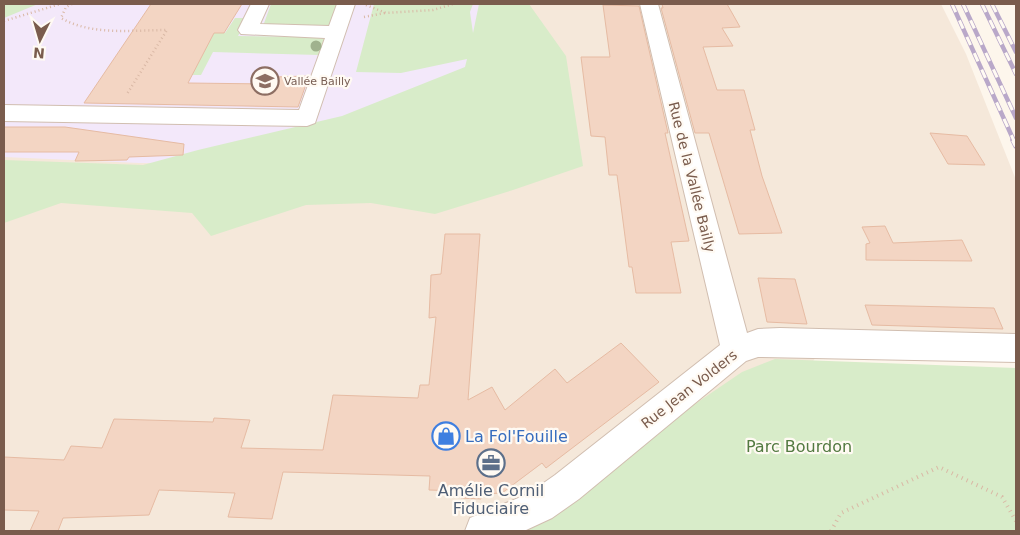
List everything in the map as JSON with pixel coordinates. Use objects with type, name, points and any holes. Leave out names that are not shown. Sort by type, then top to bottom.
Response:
[{"type":"street","points":[[260,4],[248,30],[336,32]]},
{"type":"street","points":[[4,113],[307,118],[346,4]]},
{"type":"street","name":"Rue de la Vallée Bailly","points":[[649,4],[736,350]]},
{"type":"street","name":"Rue Jean Volders","points":[[483,531],[540,506],[567,487],[736,350],[758,343],[780,342],[1016,348]]},
{"type":"path","points":[[4,21],[60,4]]},
{"type":"path","points":[[72,4],[66,7],[61,18],[68,25],[84,29],[167,30],[114,115]]},
{"type":"path","points":[[363,4],[386,13],[433,10],[453,4]]},
{"type":"path","points":[[831,531],[840,513],[939,467],[1002,497],[1016,521]]},
{"type":"shaded area","points":[[4,4],[941,4],[966,54],[1016,180],[1016,335],[832,335],[790,393],[570,531],[4,531]]},
{"type":"shaded area","name":"Vallée Bailly","points":[[4,4],[519,4],[397,165],[139,163],[4,157]]},
{"type":"green space","points":[[4,4],[38,4],[4,18]]},
{"type":"green space","points":[[271,4],[338,4],[331,24],[327,27],[263,26]]},
{"type":"green space","points":[[374,4],[473,4],[470,12],[473,33],[479,4],[529,4],[566,56],[583,166],[435,214],[371,203],[306,205],[211,236],[192,213],[61,203],[4,223],[4,160],[143,165],[342,116],[465,67],[467,59],[401,73],[356,72]]},
{"type":"green space","points":[[235,18],[248,18],[238,36],[326,37],[319,55],[213,52],[201,75],[191,75],[214,33],[225,33]]},
{"type":"green space","name":"Parc Bourdon","points":[[775,359],[1016,368],[1016,531],[486,531],[667,423],[742,372]]},
{"type":"building","points":[[151,4],[242,4],[224,33],[214,33],[188,83],[268,84],[272,77],[309,76],[298,107],[84,103]]},
{"type":"building","points":[[662,4],[727,4],[740,27],[722,28],[733,46],[703,47],[717,90],[744,90],[755,130],[750,130],[762,176],[782,233],[739,234],[709,133],[695,133],[661,8],[663,8]]},
{"type":"building","points":[[603,5],[639,6],[668,133],[665,133],[689,241],[671,242],[681,293],[636,293],[632,267],[629,267],[617,175],[609,175],[605,137],[591,136],[581,57],[610,57]]},
{"type":"building","points":[[4,127],[65,127],[184,144],[183,155],[129,157],[127,160],[75,161],[79,152],[4,152]]},
{"type":"building","points":[[930,133],[967,136],[985,165],[948,164]]},
{"type":"building","points":[[885,226],[893,243],[962,240],[972,261],[866,260],[866,244],[870,243],[862,227]]},
{"type":"building","points":[[445,234],[480,234],[468,400],[492,387],[505,410],[555,369],[567,383],[621,343],[659,382],[546,468],[542,463],[502,493],[481,494],[481,499],[461,498],[461,491],[429,490],[430,476],[283,472],[272,519],[228,517],[235,493],[159,490],[149,515],[63,518],[58,531],[30,531],[39,511],[4,510],[4,457],[64,460],[71,446],[102,448],[114,419],[213,422],[214,418],[250,420],[241,448],[323,450],[333,395],[418,398],[420,385],[429,385],[436,317],[429,318],[431,275],[441,274]]},
{"type":"building","points":[[758,278],[795,279],[807,324],[767,322]]},
{"type":"building","points":[[865,305],[994,308],[1003,329],[872,325]]},
{"type":"railway","points":[[952,4],[1014,141]]},
{"type":"railway","points":[[963,4],[1016,118]]},
{"type":"railway","points":[[982,4],[1016,74]]},
{"type":"railway","points":[[992,4],[1016,52]]},
{"type":"railway","points":[[1013,140],[1016,146]]},
{"type":"place","name":"Vallée Bailly","points":[[265,81]]},
{"type":"place","name":"La Fol'Fouille","points":[[446,436]]},
{"type":"place","name":"Amélie Cornil Fiduciaire","points":[[491,463]]}]
